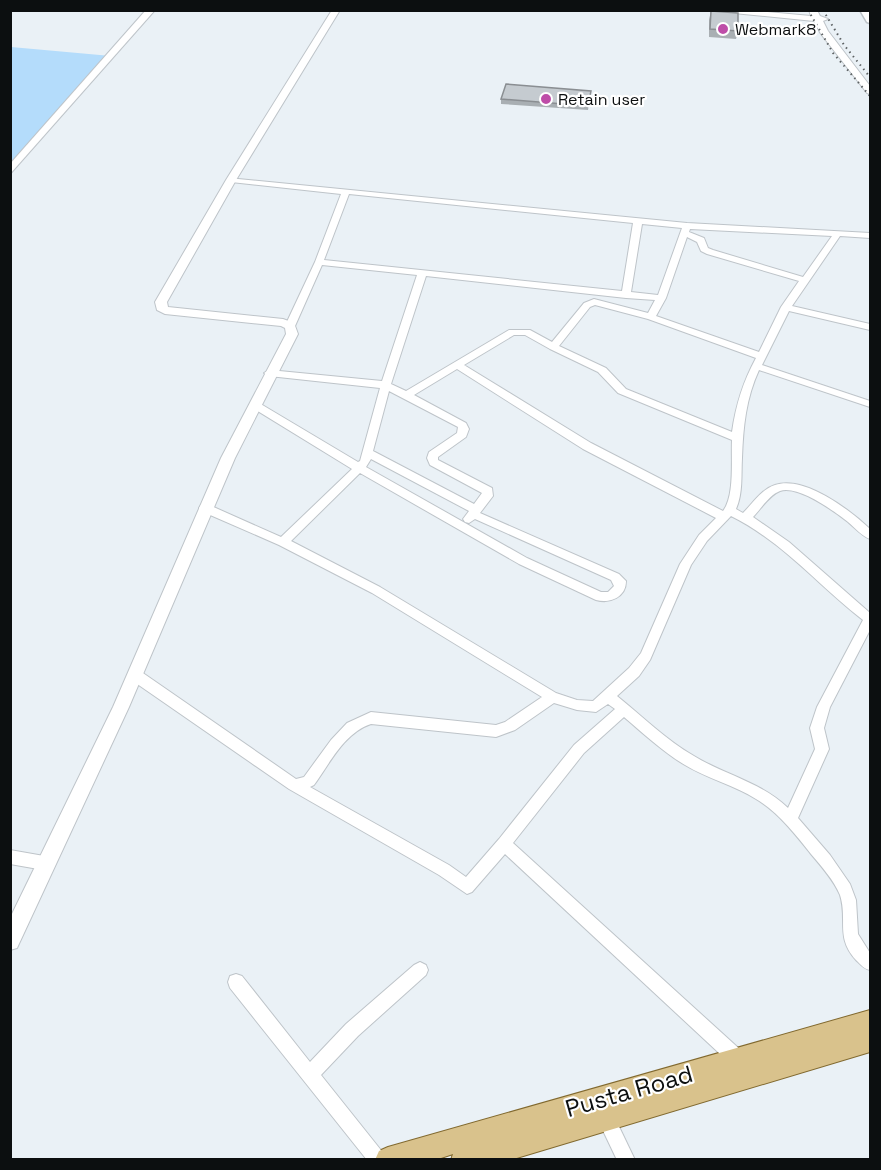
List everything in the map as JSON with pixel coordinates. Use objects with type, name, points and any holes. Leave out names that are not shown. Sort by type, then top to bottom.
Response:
[{"type":"main road","points":[[864,10],[870,20]]},
{"type":"main road","name":"Pusta Road","points":[[388,1160],[421,1156],[870,1022]]},
{"type":"main road","name":"Pusta Road","points":[[464,1160],[870,1040]]},
{"type":"street","points":[[10,171],[151,10]]},
{"type":"street","points":[[290,326],[275,321],[173,311],[161,308],[161,303],[231,180],[336,10]]},
{"type":"street","points":[[707,10],[818,14]]},
{"type":"street","points":[[764,10],[780,14]]},
{"type":"street","points":[[818,14],[870,80]]},
{"type":"street","points":[[818,14],[870,91]]},
{"type":"street","points":[[231,180],[638,220],[686,229],[870,235]]},
{"type":"street","points":[[10,941],[44,863],[135,675],[205,508],[269,373],[292,334],[290,326],[346,192]]},
{"type":"street","points":[[626,295],[638,220]]},
{"type":"street","points":[[686,229],[701,240],[704,249],[710,252],[804,280]]},
{"type":"street","points":[[651,317],[661,298],[686,229]]},
{"type":"street","points":[[205,508],[283,542],[376,590],[552,697],[587,708],[596,707],[634,672],[646,656],[686,564],[703,538],[727,514],[735,498],[737,438],[741,406],[758,361],[786,307],[838,233]]},
{"type":"street","points":[[319,261],[661,298]]},
{"type":"street","points":[[283,542],[360,468],[369,453],[386,385],[422,273]]},
{"type":"street","points":[[553,347],[587,305],[594,302],[651,317],[870,404]]},
{"type":"street","points":[[786,307],[870,327]]},
{"type":"street","points":[[407,395],[512,332],[527,332],[602,370],[622,391],[737,438]]},
{"type":"street","points":[[457,364],[587,446],[727,514],[746,517],[870,619],[824,707],[817,728],[822,750],[790,819]]},
{"type":"street","points":[[269,373],[386,385],[462,425],[464,429],[462,435],[432,458],[434,462],[488,491],[487,496],[462,526]]},
{"type":"street","points":[[255,405],[523,561],[600,597],[611,596],[620,587],[620,581],[615,576],[474,512],[369,453]]},
{"type":"street","points":[[746,517],[775,489],[786,486],[799,489],[834,506],[870,535]]},
{"type":"street","points":[[135,675],[294,784],[444,870],[467,887],[579,749],[624,709]]},
{"type":"street","points":[[608,696],[680,754],[766,798],[790,819],[837,876],[845,891],[851,942],[870,963]]},
{"type":"street","points":[[294,784],[301,785],[309,781],[344,735],[361,720],[370,718],[496,731],[510,726],[552,697]]},
{"type":"street","points":[[504,844],[740,1060]]},
{"type":"street","points":[[10,857],[44,863]]},
{"type":"street","points":[[310,1074],[352,1030],[420,970]]},
{"type":"street","points":[[236,982],[378,1160]]},
{"type":"street","points":[[606,1118],[626,1160]]},
{"type":"shaded area","points":[[11,47],[111,56],[11,171]]},
{"type":"building","points":[[711,11],[738,13],[738,31],[710,29]]},
{"type":"building","name":"Retain user","points":[[506,84],[591,91],[588,106],[501,99]]},
{"type":"railway","points":[[808,10],[833,53],[870,96]]},
{"type":"railway","points":[[823,10],[844,45],[870,77]]},
{"type":"place","name":"Webmark8","points":[[723,29]]},
{"type":"place","name":"Retain user","points":[[546,99]]}]
